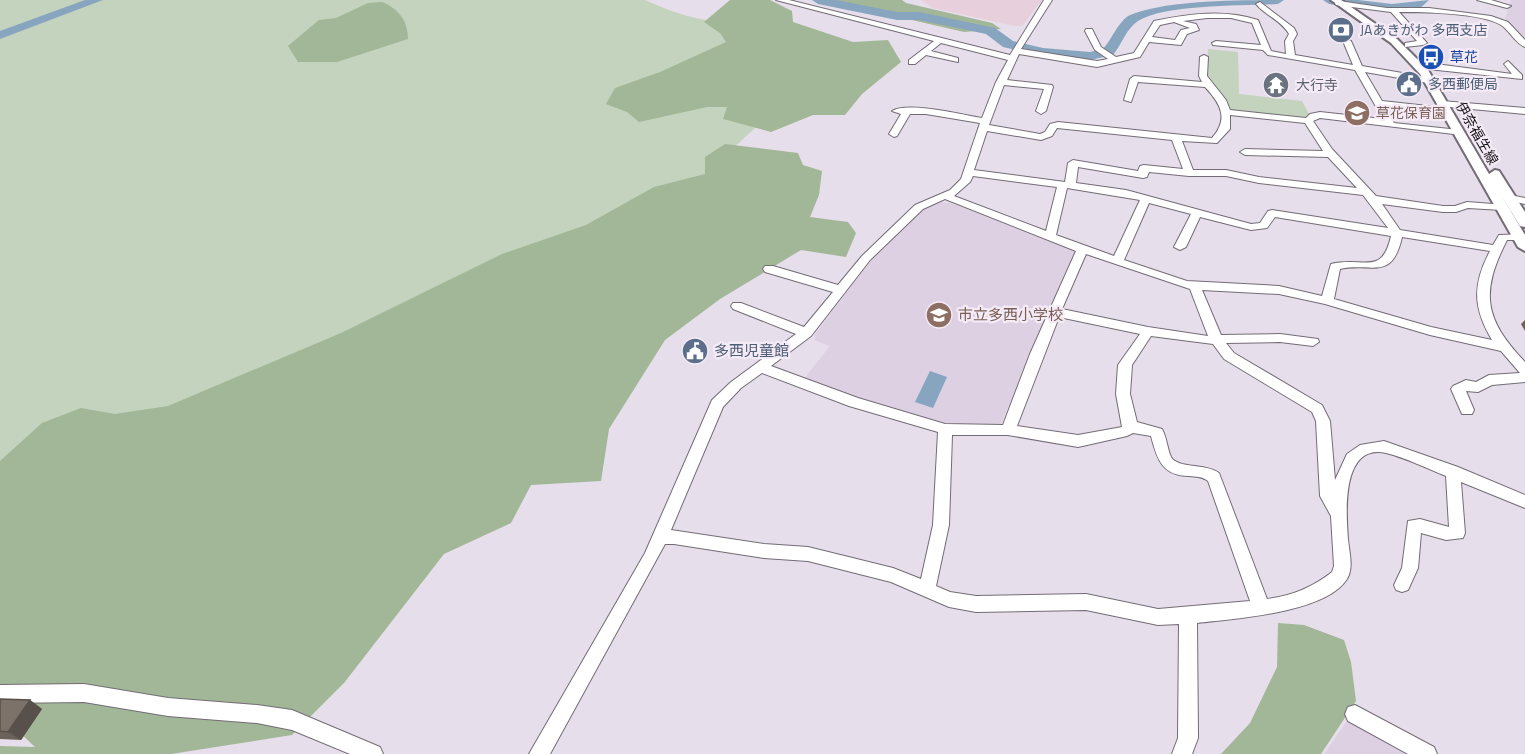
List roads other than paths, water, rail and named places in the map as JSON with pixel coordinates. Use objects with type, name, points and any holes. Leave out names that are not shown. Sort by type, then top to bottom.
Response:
[{"type":"main road","name":"伊奈福生線","points":[[1342,2],[1408,45],[1428,66],[1459,133],[1502,207],[1522,236],[1525,247]]},
{"type":"main road","name":"伊奈福生線","points":[[1342,2],[1394,41],[1411,57],[1525,223]]},
{"type":"street","points":[[780,0],[940,40],[1091,64],[1112,58],[1137,55],[1157,23],[1217,14],[1255,22],[1268,53],[1428,80]]},
{"type":"street","points":[[539,754],[652,555],[717,404],[736,385],[806,333],[866,258],[919,207],[961,187],[969,172],[1000,82],[1032,22],[1048,0]]},
{"type":"street","points":[[1429,10],[1429,3],[1432,0]]},
{"type":"street","points":[[1481,0],[1507,6]]},
{"type":"street","points":[[1342,2],[1394,11],[1429,10],[1498,20],[1505,24],[1525,45]]},
{"type":"street","points":[[1260,4],[1263,9],[1289,24],[1293,34],[1289,41],[1291,57]]},
{"type":"street","points":[[1394,11],[1423,43],[1408,45]]},
{"type":"street","points":[[1148,39],[1178,43],[1184,32],[1195,30],[1193,26],[1174,20]]},
{"type":"street","points":[[1089,31],[1099,49],[1112,58]]},
{"type":"street","points":[[912,62],[940,40]]},
{"type":"street","points":[[1347,41],[1359,69],[1388,122]]},
{"type":"street","points":[[1216,43],[1266,48]]},
{"type":"street","points":[[925,52],[955,60]]},
{"type":"street","points":[[894,134],[902,111],[926,111],[1041,136],[1049,134],[1053,126],[1058,125],[1214,141],[1225,129],[1226,112],[1222,100],[1203,76],[1204,57]]},
{"type":"street","points":[[1428,66],[1520,79],[1509,64]]},
{"type":"street","points":[[1128,100],[1134,79],[1208,85]]},
{"type":"street","points":[[1000,82],[1049,87],[1041,111]]},
{"type":"street","points":[[1378,103],[1525,111]]},
{"type":"street","points":[[1226,112],[1308,121]]},
{"type":"street","points":[[1308,121],[1313,116],[1320,115],[1459,133]]},
{"type":"street","points":[[1308,121],[1316,136],[1369,196],[1395,232],[1395,246],[1389,258],[1365,267],[1345,264],[1335,267],[1326,301]]},
{"type":"street","points":[[1176,137],[1189,173]]},
{"type":"street","points":[[1245,152],[1331,154]]},
{"type":"street","points":[[1050,237],[1073,163],[1143,175],[1144,168],[1189,173],[1226,173],[1443,209],[1456,209],[1467,205],[1502,207]]},
{"type":"street","points":[[969,172],[1109,190],[1258,228],[1263,226],[1272,213],[1496,249]]},
{"type":"street","points":[[946,196],[1082,249],[1195,287],[1265,288],[1326,301],[1430,331],[1502,347]]},
{"type":"street","points":[[1118,260],[1146,198]]},
{"type":"street","points":[[1510,198],[1525,201]]},
{"type":"street","points":[[1180,247],[1197,212]]},
{"type":"street","points":[[1522,236],[1503,237],[1486,267],[1482,282],[1482,301],[1485,315],[1502,347],[1525,370]]},
{"type":"street","points":[[1008,430],[1082,249]]},
{"type":"street","points":[[769,269],[841,290]]},
{"type":"street","points":[[1195,287],[1216,339],[1229,356],[1317,409],[1323,421],[1328,496],[1339,516]]},
{"type":"street","points":[[737,306],[806,333]]},
{"type":"street","points":[[1055,312],[1148,331],[1209,340],[1280,338],[1313,342]]},
{"type":"street","points":[[1130,427],[1123,394],[1125,365],[1148,331]]},
{"type":"street","points":[[760,367],[854,402],[945,429],[1008,430],[1078,441],[1127,431],[1130,427]]},
{"type":"street","points":[[1467,410],[1458,389],[1466,385],[1478,387],[1489,380],[1525,377]]},
{"type":"street","points":[[1130,427],[1148,429],[1157,433],[1167,461],[1174,468],[1201,470],[1214,477],[1262,609]]},
{"type":"street","points":[[927,589],[941,525],[945,429]]},
{"type":"street","points":[[659,538],[674,537],[764,551],[808,554],[893,575],[949,599],[976,604],[1086,602],[1158,617],[1188,616],[1283,605],[1322,590],[1340,576],[1339,484],[1344,468],[1361,448],[1384,447],[1452,471],[1525,502]]},
{"type":"street","points":[[1402,585],[1410,568],[1414,526],[1421,525],[1451,535],[1457,533],[1452,471]]},
{"type":"street","points":[[1182,754],[1188,738],[1188,616]]},
{"type":"street","points":[[0,694],[84,693],[168,707],[257,714],[292,720],[373,754]]},
{"type":"street","points":[[1355,714],[1427,754]]},
{"type":"water","points":[[930,371],[947,377],[933,408],[915,402]]},
{"type":"waterway","points":[[0,35],[97,0]]},
{"type":"waterway","points":[[818,0],[897,16],[919,16],[990,31],[1016,47],[1075,56],[1101,55],[1108,52],[1129,22],[1140,15],[1154,11],[1189,6],[1278,0]]},
{"type":"waterway","points":[[1329,0],[1392,8],[1414,7],[1423,0]]},
{"type":"place","name":"JAあきがわ 多西支店","points":[[1341,30]]},
{"type":"place","name":"草花","points":[[1431,57]]},
{"type":"place","name":"多西郵便局","points":[[1409,84]]},
{"type":"place","name":"大行寺","points":[[1276,85]]},
{"type":"place","name":"草花保育園","points":[[1357,113]]},
{"type":"place","name":"市立多西小学校","points":[[939,315]]},
{"type":"place","name":"多西児童館","points":[[695,351]]}]
